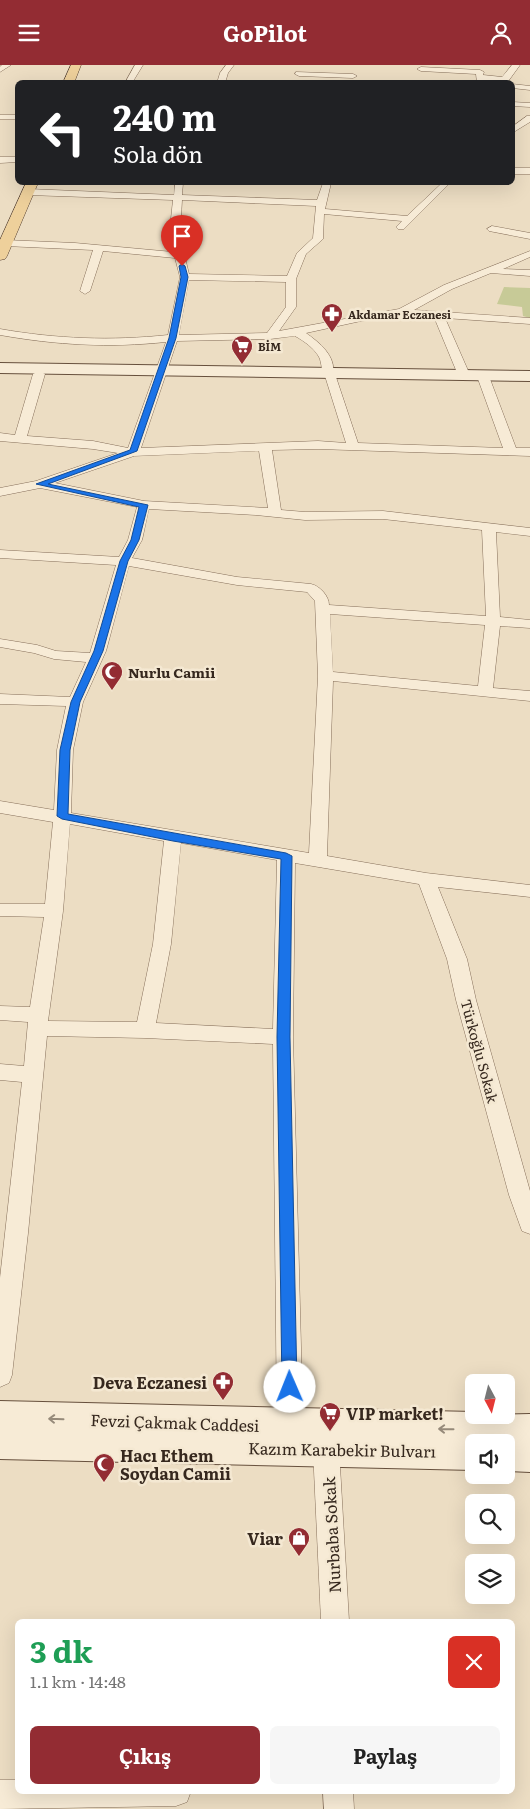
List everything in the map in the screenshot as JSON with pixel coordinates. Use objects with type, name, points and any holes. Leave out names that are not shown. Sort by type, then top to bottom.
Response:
[{"type":"main road","points":[[69,80],[76,65]]},
{"type":"main road","points":[[77,80],[83,65]]},
{"type":"main road","points":[[2,245],[28,186]]},
{"type":"street","points":[[130,80],[139,65]]},
{"type":"street","points":[[222,80],[230,65]]},
{"type":"street","points":[[296,80],[304,65]]},
{"type":"street","points":[[504,80],[516,65]]},
{"type":"street","points":[[421,70],[480,72],[480,80]]},
{"type":"street","points":[[299,74],[353,76]]},
{"type":"street","points":[[515,87],[530,88]]},
{"type":"street","points":[[515,104],[530,105]]},
{"type":"street","points":[[0,117],[15,117]]},
{"type":"street","points":[[515,129],[530,118]]},
{"type":"street","points":[[0,160],[15,159]]},
{"type":"street","points":[[515,171],[530,171]]},
{"type":"street","points":[[133,451],[172,338],[184,277],[175,227],[176,202],[179,197],[178,185]]},
{"type":"street","points":[[270,336],[291,307],[291,279],[302,253],[318,239],[321,207],[326,185]]},
{"type":"street","points":[[398,230],[444,185]]},
{"type":"street","points":[[28,186],[321,207],[408,219]]},
{"type":"street","points":[[492,229],[530,236]]},
{"type":"street","points":[[2,245],[99,248],[179,255]]},
{"type":"street","points":[[85,291],[99,248]]},
{"type":"street","points":[[402,312],[448,287],[530,254]]},
{"type":"street","points":[[489,271],[530,273]]},
{"type":"street","points":[[184,277],[291,279]]},
{"type":"street","points":[[0,332],[39,339],[95,343],[134,342],[172,338],[270,336],[402,312],[530,321]]},
{"type":"street","points":[[439,316],[464,375]]},
{"type":"street","points":[[297,332],[316,345],[326,358],[329,375],[353,446]]},
{"type":"street","points":[[0,368],[161,373],[464,375],[530,378]]},
{"type":"street","points":[[0,373],[161,373]]},
{"type":"street","points":[[20,438],[39,374]]},
{"type":"street","points":[[329,375],[484,379],[530,378]]},
{"type":"street","points":[[484,379],[511,452]]},
{"type":"street","points":[[0,437],[93,445],[133,451],[318,445],[530,452]]},
{"type":"street","points":[[265,447],[275,513]]},
{"type":"street","points":[[0,492],[39,484],[133,451]]},
{"type":"street","points":[[39,484],[144,505],[305,515],[383,515],[530,533]]},
{"type":"street","points":[[0,1375],[39,1022],[54,911],[62,816],[65,750],[75,702],[95,658],[124,561],[135,540],[144,505]]},
{"type":"street","points":[[485,691],[493,621],[490,528]]},
{"type":"street","points":[[0,554],[124,561],[237,581],[312,588],[322,600],[326,676],[318,860]]},
{"type":"street","points":[[323,609],[530,624]]},
{"type":"street","points":[[0,643],[37,649],[54,655],[95,658]]},
{"type":"street","points":[[326,676],[530,696]]},
{"type":"street","points":[[0,699],[75,702]]},
{"type":"street","points":[[0,807],[426,879],[530,891]]},
{"type":"street","points":[[145,1030],[162,944],[173,837]]},
{"type":"street","points":[[286,856],[284,1037],[290,1425]]},
{"type":"street","name":"Türkoğlu Sokak","points":[[426,879],[457,959],[466,1000],[517,1187],[530,1224]]},
{"type":"street","points":[[0,910],[54,911]]},
{"type":"street","points":[[0,1013],[39,1022],[145,1030],[284,1037]]},
{"type":"street","points":[[0,1072],[34,1075]]},
{"type":"street","name":"Fevzi Çakmak Caddesi","points":[[1,1440],[290,1425],[530,1431]]},
{"type":"street","name":"Kazım Karabekir Bulvarı","points":[[1,1440],[465,1452]]},
{"type":"street","name":"Nurbaba Sokak","points":[[326,1449],[335,1619]]},
{"type":"street","points":[[515,1453],[530,1454]]},
{"type":"street","points":[[0,1795],[44,1794]]},
{"type":"street","points":[[338,1794],[339,1809]]},
{"type":"green space","points":[[504,287],[530,288],[530,318],[523,316],[522,307],[497,304]]},
{"type":"place","name":"Akdamar Eczanesi","points":[[332,333]]},
{"type":"place","name":"BİM","points":[[242,365]]},
{"type":"place","name":"Nurlu Camii","points":[[112,691]]},
{"type":"place","name":"Deva Eczanesi","points":[[223,1401]]},
{"type":"place","name":"VIP market!","points":[[330,1432]]},
{"type":"place","name":"Hacı Ethem Soydan Camii","points":[[104,1483]]},
{"type":"place","name":"Viar","points":[[299,1557]]},
{"type":"route","points":[[182,266],[184,277],[172,338],[133,451],[39,484],[144,505],[135,540],[124,561],[99,651],[75,702],[65,750],[62,816],[286,856],[284,1037],[290,1387]]}]
